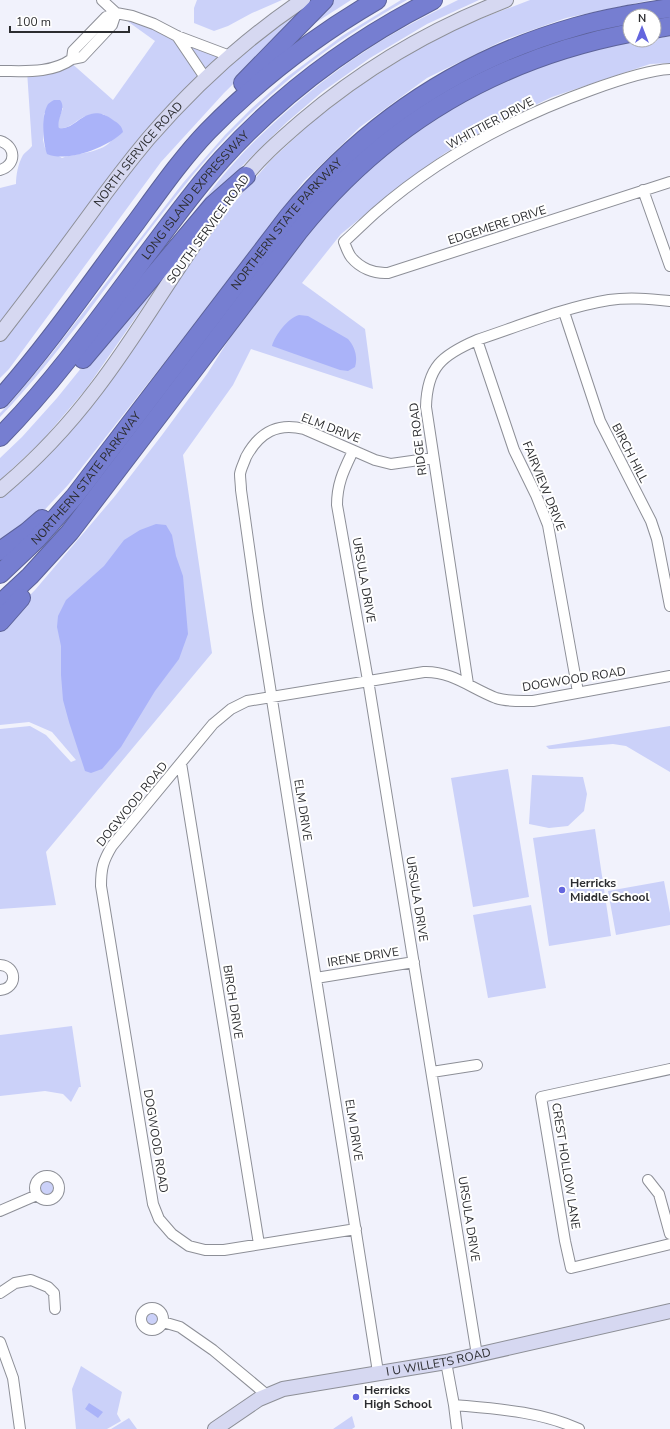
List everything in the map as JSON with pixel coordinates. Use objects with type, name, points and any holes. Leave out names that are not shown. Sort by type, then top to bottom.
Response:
[{"type":"highway","points":[[207,132],[225,101],[324,0]]},
{"type":"highway","points":[[0,399],[47,343],[164,185],[207,132],[269,75],[327,32],[377,0]]},
{"type":"highway","name":"LONG ISLAND EXPRESSWAY","points":[[0,438],[54,378],[189,199],[241,139],[284,99],[340,55],[389,24],[433,0]]},
{"type":"highway","name":"NORTHERN STATE PARKWAY","points":[[0,574],[57,518],[103,461],[288,217],[326,173],[370,133],[399,111],[441,83],[507,51],[547,36],[590,23],[670,8]]},
{"type":"highway","name":"NORTHERN STATE PARKWAY","points":[[0,604],[30,576],[70,532],[304,225],[333,192],[370,156],[392,138],[452,97],[491,77],[531,60],[574,46],[622,35]]},
{"type":"highway","points":[[0,438],[61,386],[213,205],[246,176]]},
{"type":"highway","points":[[0,551],[38,523],[69,491],[103,461]]},
{"type":"highway","points":[[0,622],[47,570],[70,532]]},
{"type":"main road","name":"NORTH SERVICE ROAD","points":[[0,334],[134,157],[172,113],[230,56],[303,0]]},
{"type":"main road","name":"SOUTH SERVICE ROAD","points":[[0,490],[51,442],[93,393],[202,233],[246,176],[297,126],[330,98],[400,50],[433,32],[506,0]]},
{"type":"main road","name":"I U WILLETS ROAD","points":[[215,1429],[259,1399],[283,1389],[378,1372],[446,1362],[670,1311]]},
{"type":"street","points":[[102,0],[116,13],[132,16],[154,24],[177,36],[230,56]]},
{"type":"street","points":[[0,71],[41,70],[67,63],[72,59],[74,51],[106,17],[116,13]]},
{"type":"street","points":[[177,36],[206,80]]},
{"type":"street","name":"WHITTIER DRIVE","points":[[344,242],[376,213],[413,183],[492,133],[537,112],[586,92],[657,70],[670,69]]},
{"type":"street","points":[[0,141],[8,146],[12,155],[10,164],[0,170]]},
{"type":"street","name":"EDGEMERE DRIVE","points":[[344,242],[350,256],[363,267],[375,273],[388,273],[670,182]]},
{"type":"street","points":[[643,190],[670,266]]},
{"type":"street","name":"RIDGE ROAD","points":[[468,684],[426,407],[426,392],[430,380],[439,364],[449,354],[460,347],[477,340],[584,305],[610,300],[641,298],[670,301]]},
{"type":"street","name":"BIRCH HILL","points":[[564,312],[600,421],[651,521],[657,539],[670,606]]},
{"type":"street","name":"FAIRVIEW DRIVE","points":[[477,340],[514,450],[536,495],[548,525],[578,692]]},
{"type":"street","name":"ELM DRIVE","points":[[378,1372],[271,697],[240,475],[242,465],[259,438],[271,430],[281,427],[297,427],[304,429],[375,460],[391,464],[433,458]]},
{"type":"street","name":"URSULA DRIVE","points":[[353,450],[339,483],[337,505],[355,599],[477,1355]]},
{"type":"street","name":"DOGWOOD ROAD","points":[[356,1229],[224,1250],[205,1250],[190,1246],[172,1234],[159,1219],[153,1204],[101,886],[101,871],[104,861],[112,846],[212,724],[231,709],[247,701],[430,672],[444,674],[497,698],[508,701],[533,701],[670,676]]},
{"type":"street","name":"BIRCH DRIVE","points":[[181,763],[259,1244]]},
{"type":"street","name":"IRENE DRIVE","points":[[316,978],[414,962]]},
{"type":"street","points":[[0,965],[10,969],[13,976],[11,984],[0,990]]},
{"type":"street","points":[[432,1072],[477,1065]]},
{"type":"street","name":"CREST HOLLOW LANE","points":[[670,1070],[541,1097],[565,1241],[571,1268],[670,1244]]},
{"type":"street","points":[[648,1180],[659,1194],[670,1234]]},
{"type":"street","points":[[0,1211],[37,1195]]},
{"type":"street","points":[[0,1293],[15,1283],[31,1280],[48,1287],[54,1293],[55,1309]]},
{"type":"street","points":[[163,1322],[180,1327],[213,1350],[267,1395]]},
{"type":"street","points":[[0,1342],[13,1378],[20,1429]]},
{"type":"street","points":[[446,1362],[457,1429]]},
{"type":"street","points":[[454,1405],[511,1410],[535,1414],[579,1429]]},
{"type":"shaded area","points":[[197,0],[282,0],[252,13],[228,26],[214,31],[194,23],[194,8]]},
{"type":"shaded area","points":[[313,0],[280,38],[224,93],[161,162],[9,369],[0,378],[0,342],[143,152],[199,92],[256,40]]},
{"type":"shaded area","points":[[328,0],[351,0],[295,36]]},
{"type":"shaded area","points":[[401,0],[407,0],[317,57],[269,96],[225,139],[172,201],[84,317],[22,393],[0,417],[0,413],[12,401],[52,353],[183,183],[225,135],[252,108],[287,77],[342,36]]},
{"type":"shaded area","points":[[458,0],[479,0],[427,24],[370,58],[322,92],[287,122],[242,166],[196,219],[171,241],[214,186],[237,160],[261,135],[295,104],[350,61],[389,36]]},
{"type":"shaded area","points":[[530,0],[651,0],[566,18],[504,40],[427,78],[360,127],[304,181],[68,485],[34,521],[0,547],[0,496],[33,470],[209,232],[271,160],[313,121],[364,83],[418,49],[467,24]]},
{"type":"shaded area","points":[[116,13],[177,36],[206,79],[187,97],[0,334],[0,188],[16,184],[16,177],[21,158],[32,146],[27,71],[69,61],[113,100],[155,41]],"holes":[[[63,108],[57,123],[59,128],[63,128],[70,126],[86,116],[92,114],[103,114],[118,124],[114,135],[108,144],[97,150],[62,158],[45,148],[43,140],[44,113]]]},
{"type":"shaded area","points":[[116,13],[112,25],[72,59]]},
{"type":"shaded area","points":[[670,36],[670,63],[650,64],[552,97],[502,121],[445,153],[400,186],[341,234],[302,283],[365,329],[373,389],[251,349],[233,385],[183,455],[212,653],[46,852],[56,905],[0,909],[0,729],[30,726],[46,735],[71,762],[76,760],[52,732],[29,722],[0,725],[0,627],[2,623],[35,590],[115,496],[207,374],[240,322],[316,222],[389,149],[438,115],[491,86],[552,60],[622,44],[622,48],[662,48],[662,38]]},
{"type":"shaded area","points":[[182,41],[223,57],[204,73]]},
{"type":"shaded area","points":[[166,274],[86,389],[41,442],[0,480],[0,458],[22,437],[57,398],[95,351]]},
{"type":"shaded area","points":[[670,726],[670,772],[626,746],[613,744],[549,749],[546,746]]},
{"type":"shaded area","points":[[508,769],[529,897],[473,907],[451,778]]},
{"type":"shaded area","points":[[532,775],[583,777],[587,794],[584,811],[568,826],[549,828],[529,824]]},
{"type":"shaded area","points":[[595,829],[611,936],[549,946],[533,838]]},
{"type":"shaded area","points":[[664,881],[670,913],[670,925],[616,935],[608,891]]},
{"type":"shaded area","points":[[531,905],[546,988],[488,998],[473,915]]},
{"type":"shaded area","points":[[72,1026],[81,1087],[79,1087],[71,1102],[63,1094],[45,1091],[0,1096],[0,1035]]},
{"type":"shaded area","points":[[47,1176],[52,1177],[58,1183],[58,1193],[52,1199],[47,1200],[42,1199],[36,1193],[35,1188],[36,1183],[42,1177]]},
{"type":"shaded area","points":[[152,1308],[160,1311],[163,1319],[160,1327],[152,1330],[144,1327],[141,1319],[144,1311]]},
{"type":"shaded area","points":[[81,1366],[122,1392],[117,1414],[121,1421],[107,1429],[76,1429],[72,1389]]},
{"type":"shaded area","points":[[352,1416],[355,1427],[352,1429],[333,1429]]},
{"type":"shaded area","points":[[129,1418],[137,1429],[111,1429]]},
{"type":"water","points":[[54,100],[60,100],[62,103],[62,110],[58,125],[59,128],[71,126],[82,118],[96,113],[104,115],[115,121],[121,126],[123,132],[108,143],[87,152],[66,156],[47,154],[44,143],[43,123],[47,105]]},
{"type":"water","points":[[299,315],[308,316],[348,339],[355,352],[355,367],[348,371],[340,370],[272,346],[282,328]]},
{"type":"water","points":[[156,524],[166,525],[172,535],[176,556],[183,576],[188,634],[179,659],[155,691],[121,747],[102,769],[91,773],[85,771],[63,700],[61,646],[57,627],[58,616],[66,600],[104,566],[124,540],[140,530]]},
{"type":"water","points":[[89,1403],[103,1412],[98,1418],[85,1409]]},
{"type":"place","name":"Herricks Middle School","points":[[562,890]]},
{"type":"place","name":"Herricks High School","points":[[356,1397]]}]
